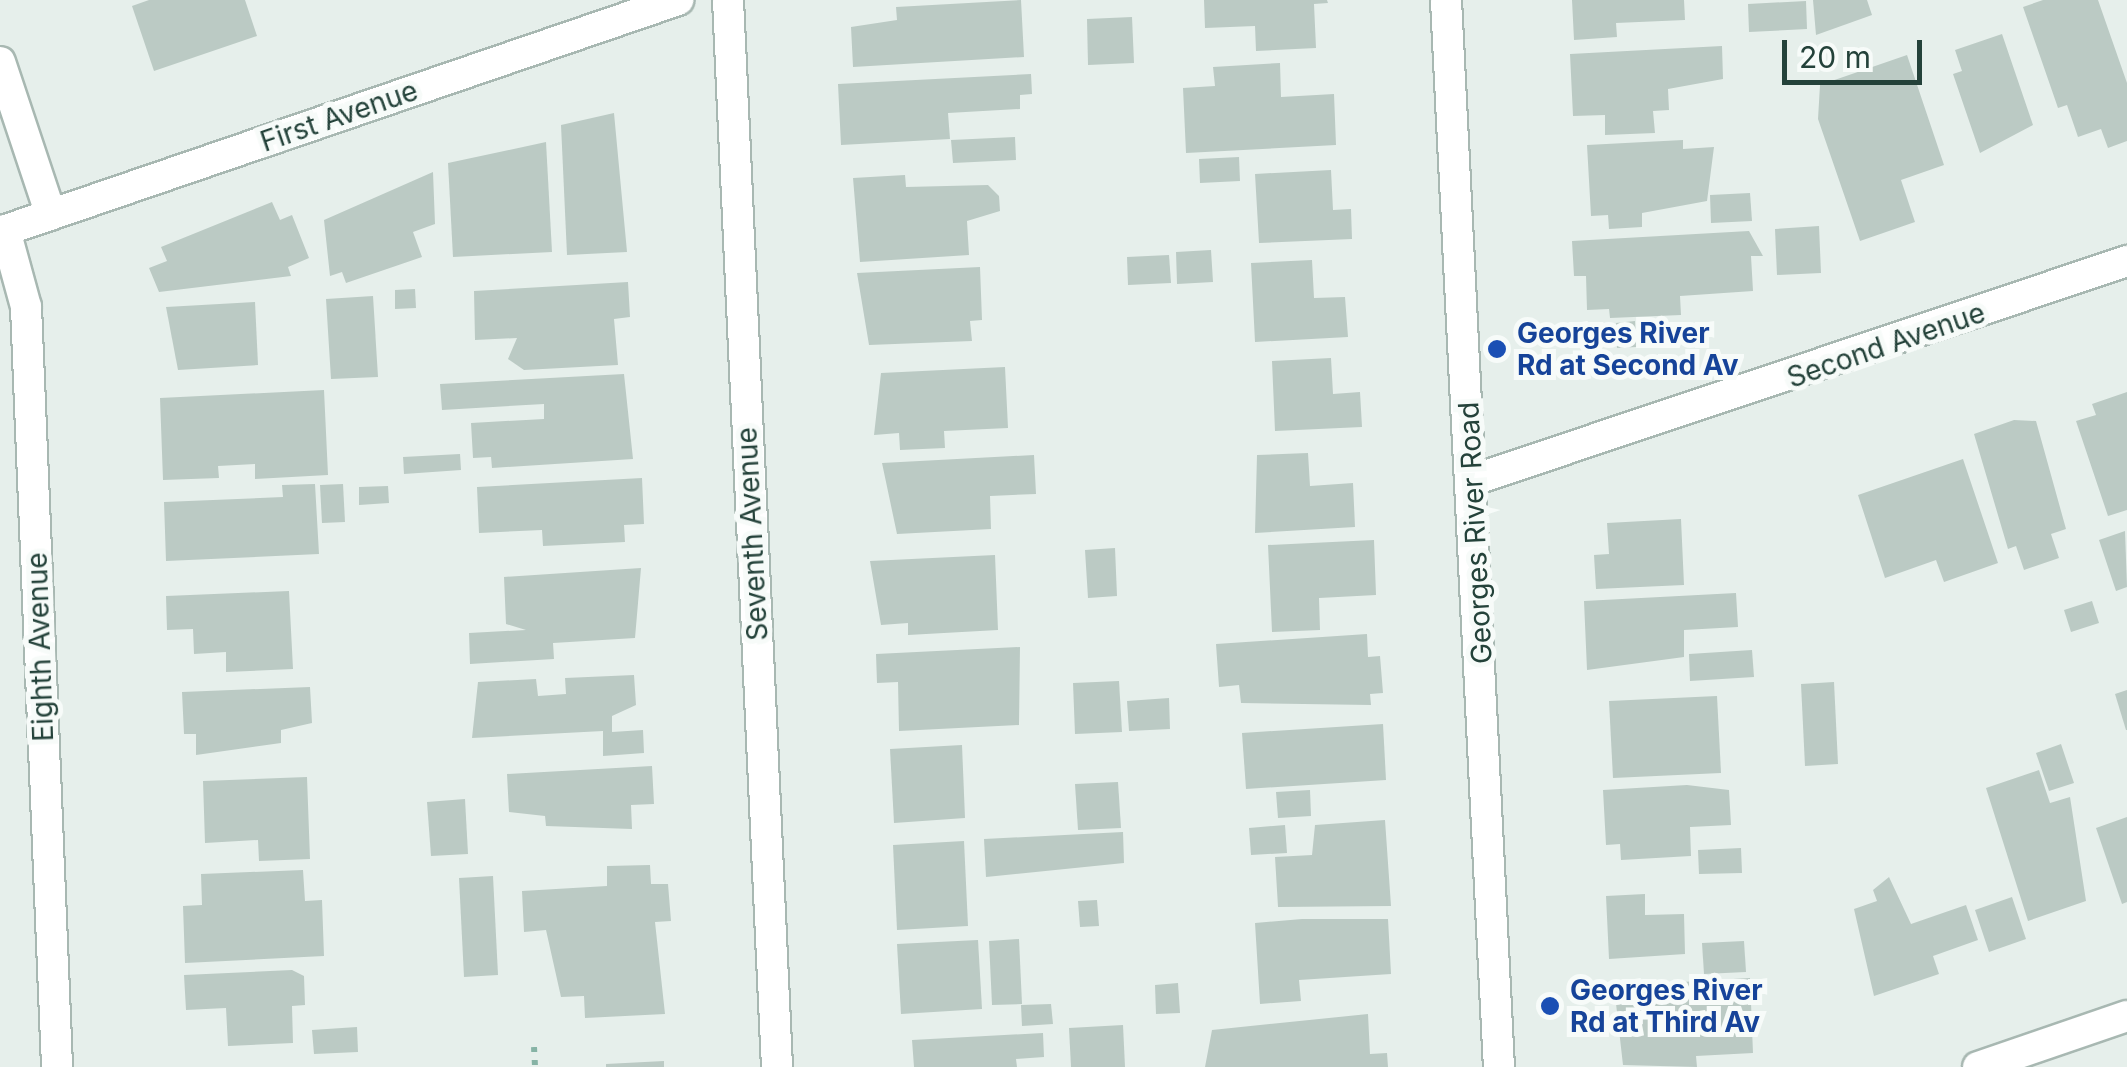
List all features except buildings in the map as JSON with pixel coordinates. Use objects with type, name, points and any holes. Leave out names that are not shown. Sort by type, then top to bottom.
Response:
[{"type":"street","name":"First Avenue","points":[[3,231],[678,0]]},
{"type":"street","name":"Seventh Avenue","points":[[728,0],[777,1067]]},
{"type":"street","name":"Georges River Road","points":[[1446,0],[1473,480],[1499,1067]]},
{"type":"street","points":[[0,62],[50,215]]},
{"type":"street","name":"Eighth Avenue","points":[[3,231],[26,308],[56,1067]]},
{"type":"street","name":"Second Avenue","points":[[1473,480],[2127,262]]},
{"type":"street","points":[[1978,1067],[2127,1016]]},
{"type":"path","points":[[534,1048],[535,1067]]},
{"type":"place","name":"Georges River Rd at Second Av","points":[[1497,349]]},
{"type":"place","name":"Georges River Rd at Third Av","points":[[1550,1006]]}]
